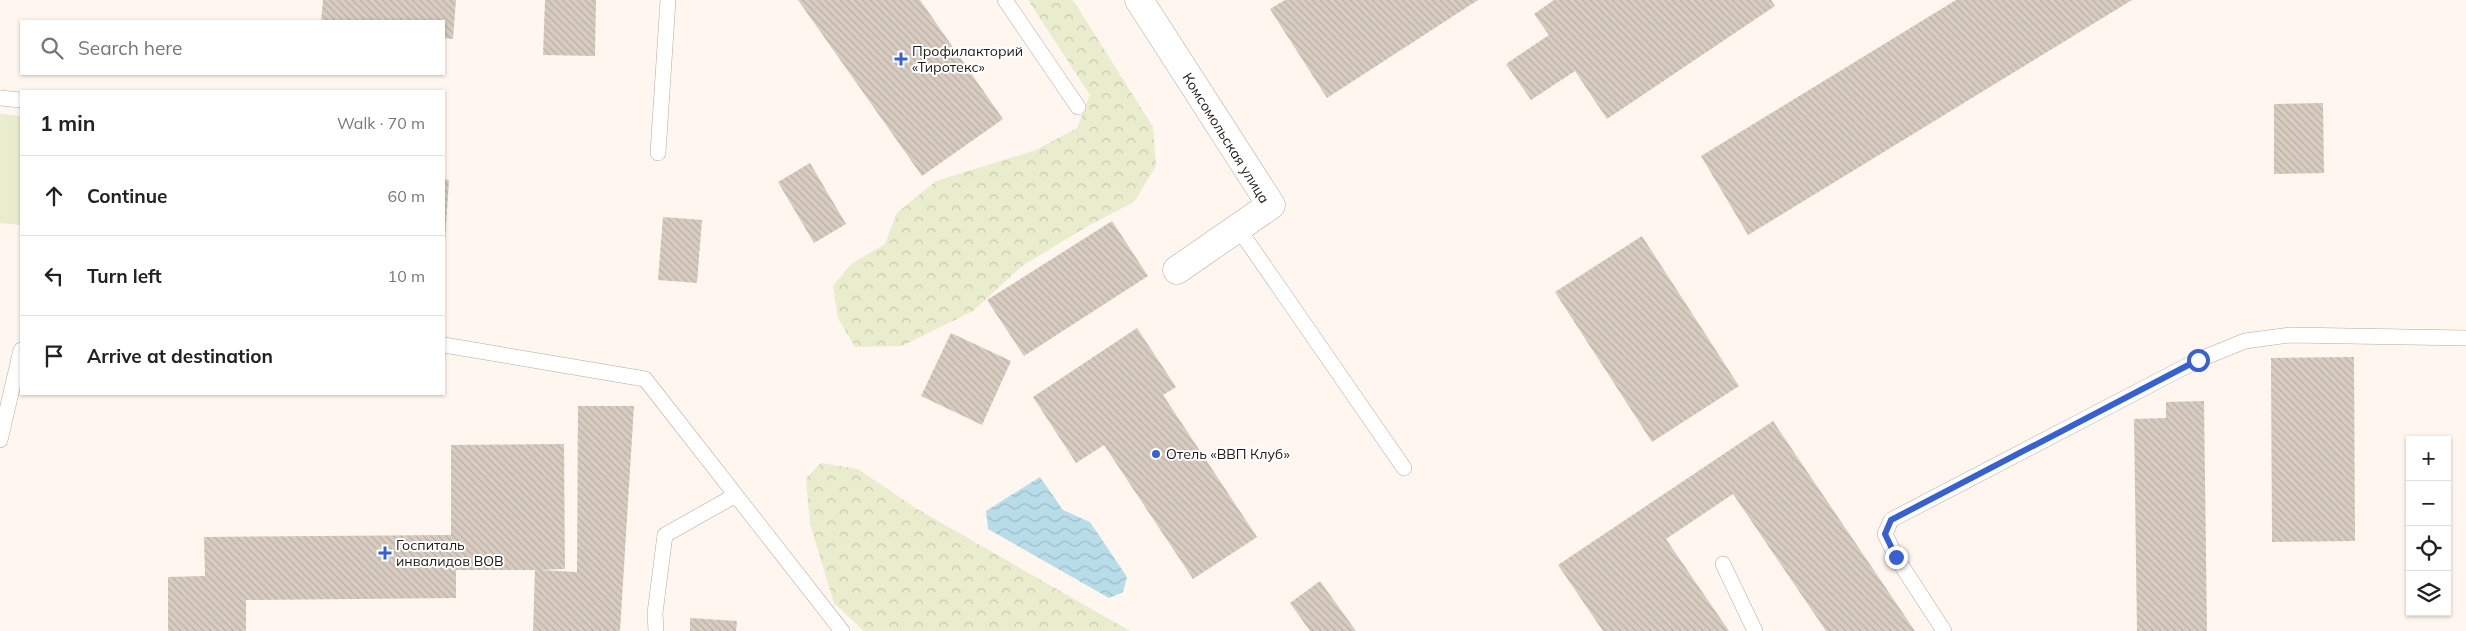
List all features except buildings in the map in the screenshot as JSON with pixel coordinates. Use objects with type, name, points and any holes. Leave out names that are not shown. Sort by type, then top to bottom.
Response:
[{"type":"street","name":"Комсомольская улица","points":[[1139,0],[1271,205],[1177,270]]},
{"type":"lane","points":[[658,152],[668,0]]},
{"type":"lane","points":[[1005,0],[1078,107]]},
{"type":"lane","points":[[0,98],[20,100]]},
{"type":"lane","points":[[1238,228],[1404,468]]},
{"type":"lane","points":[[1944,631],[1896,557],[1885,534],[1891,520],[2198,360],[2245,341],[2290,335],[2466,338]]},
{"type":"lane","points":[[445,345],[645,379],[842,631]]},
{"type":"lane","points":[[0,440],[20,354]]},
{"type":"lane","points":[[656,631],[655,613],[665,535],[736,496]]},
{"type":"lane","points":[[1723,564],[1755,631]]},
{"type":"green space","points":[[1028,0],[1073,0],[1153,127],[1156,166],[1134,202],[1088,226],[1022,266],[973,311],[902,346],[855,347],[838,318],[833,286],[851,264],[885,244],[897,213],[936,181],[1036,150],[1077,128],[1090,95]]},
{"type":"green space","points":[[0,114],[20,116],[20,225],[0,223]]},
{"type":"green space","points":[[821,463],[858,469],[917,509],[1130,631],[864,631],[834,603],[810,524],[806,478]]},
{"type":"water","points":[[1040,477],[1063,510],[1090,522],[1127,577],[1123,592],[1109,598],[988,529],[986,511]]},
{"type":"place","name":"Профилакторий «Тиротекс»","points":[[901,59]]},
{"type":"place","name":"Отель «ВВП Клуб»","points":[[1156,454]]},
{"type":"place","name":"Госпиталь инвалидов ВОВ","points":[[385,553]]},
{"type":"route","points":[[1896,557],[1885,534],[1891,520],[2198,360]]}]
